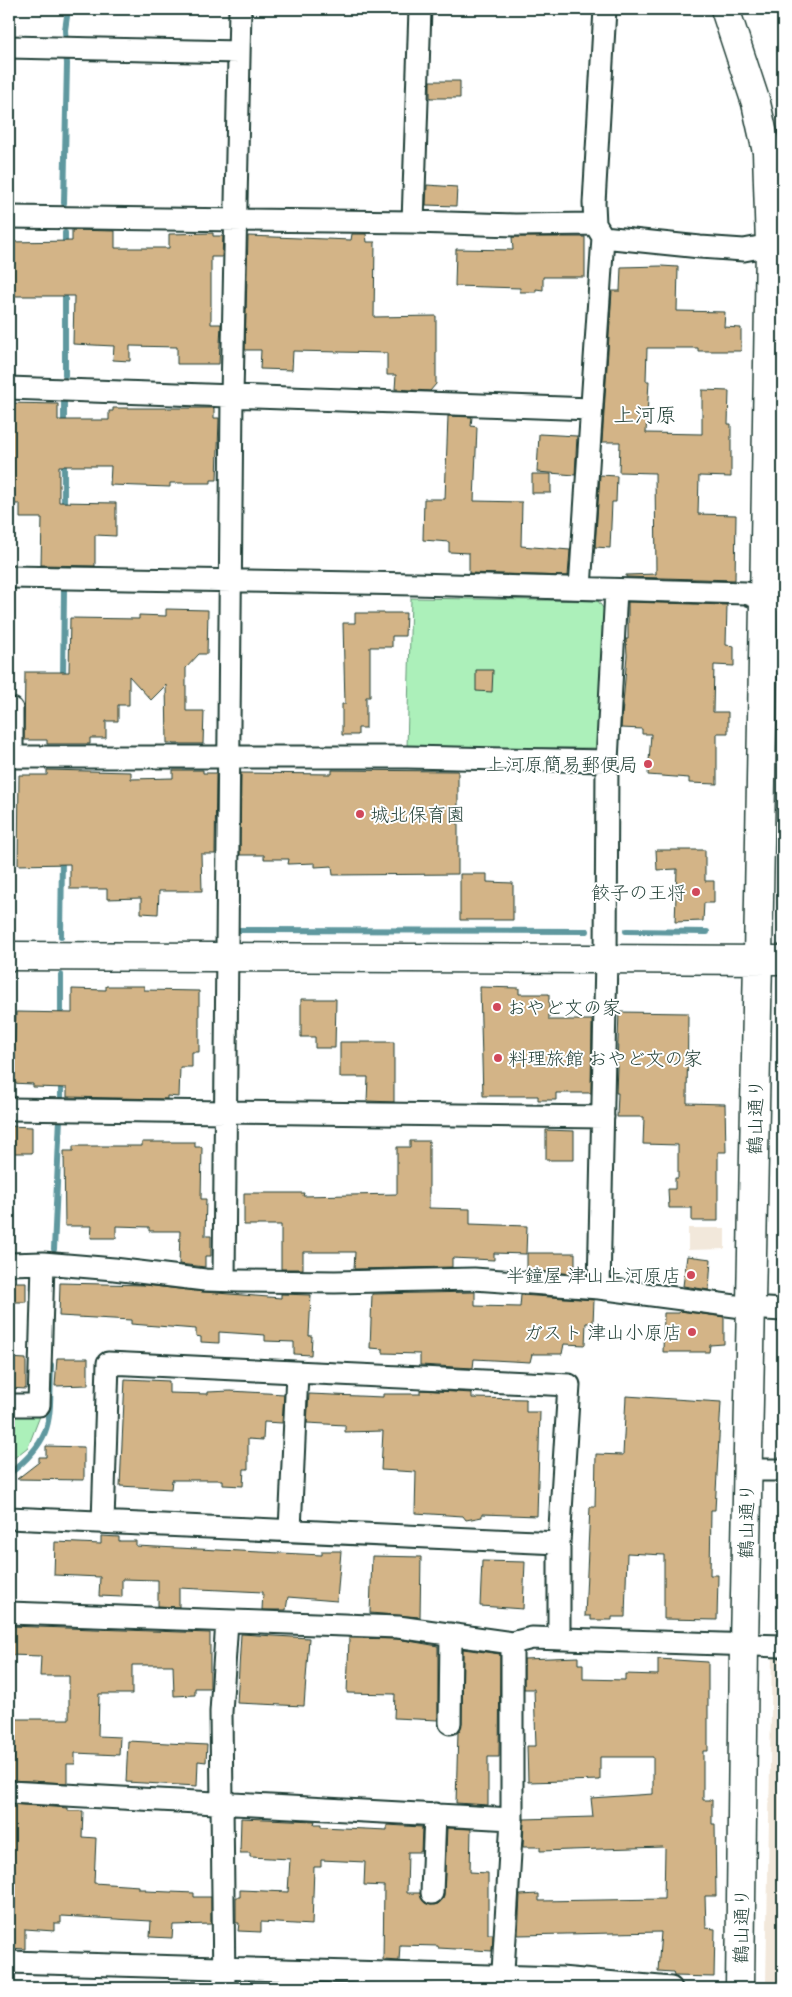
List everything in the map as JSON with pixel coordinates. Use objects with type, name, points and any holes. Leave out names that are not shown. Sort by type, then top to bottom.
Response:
[{"type":"street","points":[[224,1280],[232,396],[240,9]]},
{"type":"street","points":[[413,222],[420,9]]},
{"type":"street","points":[[580,588],[599,231],[594,204],[605,9]]},
{"type":"street","name":"鶴山通り","points":[[725,9],[756,103],[767,152],[776,245],[771,960],[750,1308],[740,1988]]},
{"type":"street","points":[[9,47],[239,52]]},
{"type":"street","points":[[9,217],[235,219],[515,225],[599,231],[700,248],[744,250],[776,245]]},
{"type":"street","points":[[9,388],[591,408]]},
{"type":"street","points":[[9,577],[580,588],[746,593],[774,600]]},
{"type":"street","points":[[599,1288],[606,959],[607,760],[616,590]]},
{"type":"street","points":[[12,709],[10,757],[407,756],[607,760]]},
{"type":"street","points":[[9,956],[771,960]]},
{"type":"street","points":[[9,1109],[603,1117]]},
{"type":"street","points":[[9,1264],[44,1263],[224,1280],[335,1282],[474,1279],[599,1288],[750,1308],[783,1310]]},
{"type":"street","points":[[9,1405],[39,1405],[44,1263]]},
{"type":"street","points":[[103,1522],[108,1363],[569,1385],[559,1543],[559,1639]]},
{"type":"street","points":[[290,1530],[297,1373]]},
{"type":"street","points":[[747,1470],[783,1470]]},
{"type":"street","points":[[9,1518],[559,1543]]},
{"type":"street","points":[[9,1613],[398,1627],[512,1643],[532,1638],[783,1646]]},
{"type":"street","points":[[224,1978],[222,1712],[226,1621]]},
{"type":"street","points":[[450,1722],[451,1634]]},
{"type":"street","points":[[502,1982],[512,1819],[512,1643]]},
{"type":"street","points":[[9,1792],[512,1819]]},
{"type":"street","points":[[432,1893],[435,1814]]},
{"type":"street","points":[[9,1962],[224,1978],[502,1982],[561,1978],[671,1988]]},
{"type":"shaded area","points":[[688,1228],[725,1228],[725,1249],[688,1250]]},
{"type":"shaded area","points":[[772,1655],[783,1655],[783,1984],[766,1984]]},
{"type":"green space","points":[[411,598],[598,601],[608,615],[601,742],[596,748],[407,748]]},
{"type":"green space","points":[[9,1415],[40,1416],[28,1447],[9,1462]]},
{"type":"building","points":[[430,81],[460,81],[460,98],[430,98]]},
{"type":"building","points":[[427,185],[457,187],[456,206],[426,205]]},
{"type":"building","points":[[72,230],[115,231],[115,248],[169,248],[169,234],[213,233],[213,236],[223,236],[222,257],[211,257],[211,324],[221,324],[219,364],[177,364],[177,347],[130,346],[130,361],[113,360],[114,346],[73,344],[74,296],[9,296],[9,242],[72,241]]},
{"type":"building","points":[[352,234],[366,234],[367,242],[375,242],[374,317],[436,316],[436,384],[430,391],[395,389],[396,375],[387,375],[387,353],[293,351],[292,370],[260,369],[261,350],[245,350],[248,236],[351,240]]},
{"type":"building","points":[[512,237],[585,237],[585,277],[543,277],[543,290],[536,289],[536,292],[520,292],[520,288],[455,286],[456,249],[513,250]]},
{"type":"building","points":[[621,267],[678,267],[677,311],[725,312],[724,327],[741,328],[741,351],[698,351],[698,348],[647,348],[646,381],[649,381],[646,433],[702,434],[702,390],[729,391],[728,424],[731,424],[731,477],[699,476],[698,514],[736,515],[735,580],[626,577],[626,575],[656,574],[655,473],[619,472],[620,442],[602,442],[612,291],[620,291]]},
{"type":"building","points":[[9,403],[58,404],[58,420],[109,420],[109,411],[113,411],[113,408],[214,408],[214,418],[219,418],[217,480],[211,480],[211,483],[170,483],[170,487],[110,485],[111,466],[59,466],[59,502],[116,503],[116,536],[95,535],[95,566],[41,565],[42,518],[20,518],[20,504],[9,504]]},
{"type":"building","points":[[448,416],[472,417],[471,426],[477,427],[474,501],[522,502],[521,546],[570,550],[568,576],[469,573],[469,553],[449,552],[449,542],[423,540],[424,499],[445,499]]},
{"type":"building","points":[[539,434],[577,436],[575,475],[537,472]]},
{"type":"building","points":[[532,474],[551,474],[551,493],[532,493]]},
{"type":"building","points":[[600,475],[617,476],[616,502],[612,502],[610,548],[595,547]]},
{"type":"building","points":[[628,602],[727,605],[726,645],[734,646],[734,666],[714,665],[713,712],[728,712],[728,733],[717,733],[717,784],[689,783],[689,778],[648,775],[651,734],[642,734],[642,729],[621,728],[627,655],[626,639],[628,639]]},
{"type":"building","points":[[166,609],[208,610],[207,654],[199,654],[186,668],[186,711],[204,711],[203,744],[167,743],[166,685],[151,700],[129,676],[129,705],[118,705],[118,721],[106,721],[106,738],[90,738],[90,744],[47,744],[47,740],[24,740],[25,672],[69,672],[70,618],[139,619],[139,615],[166,616]]},
{"type":"building","points":[[355,613],[406,613],[405,636],[392,636],[392,647],[370,647],[370,697],[366,697],[366,728],[358,728],[358,735],[342,735],[342,704],[345,704],[343,623],[355,623]]},
{"type":"building","points":[[476,670],[493,670],[492,692],[476,691]]},
{"type":"building","points":[[47,770],[131,772],[131,779],[173,778],[173,770],[203,770],[203,773],[216,773],[215,854],[201,854],[202,891],[159,891],[158,914],[141,913],[141,898],[107,899],[107,889],[70,889],[70,864],[18,865],[19,775],[47,775]]},
{"type":"building","points":[[332,770],[458,771],[458,874],[333,875],[332,866],[315,867],[315,863],[288,864],[289,859],[264,859],[264,855],[240,855],[241,773],[332,774]]},
{"type":"building","points":[[656,850],[705,850],[705,881],[714,881],[714,903],[704,903],[703,921],[675,922],[677,869],[657,870]]},
{"type":"building","points":[[460,874],[487,874],[487,882],[513,883],[513,920],[460,920]]},
{"type":"building","points":[[106,986],[144,986],[144,990],[199,991],[199,1052],[192,1052],[192,1067],[180,1067],[179,1097],[167,1096],[167,1099],[67,1097],[67,1088],[33,1087],[33,1084],[10,1083],[10,1059],[14,1059],[16,1012],[72,1013],[72,989],[106,990]]},
{"type":"building","points":[[480,987],[519,988],[519,994],[549,994],[549,1020],[592,1020],[591,1093],[556,1093],[556,1100],[538,1100],[538,1096],[483,1096]]},
{"type":"building","points":[[301,999],[336,999],[335,1048],[315,1048],[315,1037],[301,1037]]},
{"type":"building","points":[[619,1012],[688,1013],[687,1103],[725,1104],[726,1152],[718,1152],[718,1221],[692,1221],[692,1208],[669,1208],[668,1189],[675,1189],[675,1178],[678,1178],[678,1145],[643,1144],[644,1117],[617,1117]]},
{"type":"building","points":[[340,1042],[394,1042],[394,1102],[367,1101],[368,1077],[340,1077]]},
{"type":"building","points":[[9,1126],[32,1127],[32,1153],[9,1153]]},
{"type":"building","points":[[546,1130],[574,1131],[574,1160],[546,1160]]},
{"type":"building","points":[[410,1141],[429,1141],[429,1208],[470,1209],[470,1224],[527,1226],[526,1254],[494,1253],[494,1260],[452,1258],[452,1267],[354,1269],[355,1252],[303,1252],[303,1269],[281,1269],[281,1225],[244,1225],[244,1193],[304,1193],[303,1196],[397,1194],[397,1147],[410,1147]]},
{"type":"building","points":[[142,1142],[195,1142],[195,1147],[202,1147],[201,1199],[206,1199],[205,1236],[211,1236],[211,1256],[205,1256],[205,1267],[179,1264],[180,1231],[149,1231],[149,1227],[116,1226],[116,1238],[91,1238],[92,1226],[65,1226],[64,1151],[73,1151],[73,1146],[142,1146]]},
{"type":"building","points":[[527,1253],[575,1253],[575,1274],[527,1270]]},
{"type":"building","name":"半鐘屋 津山上河原店","points":[[687,1256],[711,1259],[709,1290],[683,1286]]},
{"type":"building","points":[[9,1282],[26,1282],[26,1302],[9,1302]]},
{"type":"building","points":[[60,1283],[146,1285],[281,1298],[281,1294],[311,1295],[309,1336],[312,1336],[311,1355],[294,1354],[294,1342],[265,1341],[265,1335],[219,1332],[219,1343],[201,1342],[201,1337],[196,1336],[196,1329],[131,1324],[131,1320],[59,1316]]},
{"type":"building","points":[[475,1292],[475,1306],[520,1307],[521,1295],[594,1300],[593,1323],[586,1323],[585,1345],[564,1344],[562,1354],[532,1354],[530,1362],[474,1359],[473,1368],[420,1365],[420,1354],[383,1353],[383,1349],[370,1348],[372,1294]]},
{"type":"building","points":[[680,1311],[724,1317],[724,1344],[710,1345],[709,1352],[663,1352],[664,1313],[679,1313]]},
{"type":"building","points":[[9,1358],[26,1359],[26,1389],[9,1388]]},
{"type":"building","points":[[57,1358],[88,1358],[88,1385],[55,1386]]},
{"type":"building","points":[[125,1379],[169,1381],[169,1393],[208,1394],[208,1392],[230,1391],[284,1394],[282,1423],[264,1422],[263,1440],[248,1439],[248,1469],[244,1469],[243,1486],[223,1485],[223,1480],[172,1480],[171,1489],[120,1486]]},
{"type":"building","points":[[420,1390],[472,1393],[472,1398],[526,1399],[526,1412],[540,1412],[537,1516],[482,1514],[482,1517],[466,1520],[463,1516],[415,1513],[416,1472],[381,1470],[383,1431],[345,1432],[345,1425],[307,1423],[309,1394],[383,1397],[383,1394],[420,1394]]},
{"type":"building","points":[[626,1396],[721,1402],[715,1510],[711,1510],[710,1575],[718,1575],[717,1620],[664,1619],[664,1555],[627,1553],[625,1617],[612,1617],[612,1620],[591,1620],[591,1616],[585,1616],[590,1507],[595,1507],[596,1454],[623,1455]]},
{"type":"building","points":[[46,1446],[84,1447],[84,1480],[17,1479],[39,1462],[39,1457],[46,1457]]},
{"type":"building","points":[[101,1536],[119,1537],[119,1541],[136,1541],[136,1546],[322,1555],[322,1551],[341,1551],[337,1601],[288,1597],[286,1610],[262,1610],[263,1592],[179,1588],[179,1607],[158,1606],[158,1580],[122,1579],[122,1597],[99,1596],[100,1577],[54,1575],[55,1542],[101,1544]]},
{"type":"building","points":[[372,1556],[421,1557],[420,1617],[370,1613]]},
{"type":"building","points":[[482,1561],[525,1562],[523,1609],[480,1606]]},
{"type":"building","points":[[9,1626],[210,1633],[210,1688],[195,1688],[195,1695],[174,1696],[173,1665],[132,1665],[132,1694],[99,1694],[98,1736],[120,1737],[119,1755],[75,1753],[75,1764],[67,1764],[67,1783],[9,1780],[9,1760],[14,1760],[16,1719],[69,1719],[69,1676],[40,1676],[41,1656],[9,1655]]},
{"type":"building","points":[[241,1634],[309,1638],[304,1706],[237,1703]]},
{"type":"building","points":[[349,1638],[397,1639],[438,1646],[438,1720],[394,1718],[395,1694],[347,1693]]},
{"type":"building","points":[[463,1649],[500,1654],[499,1757],[488,1757],[488,1805],[456,1803],[458,1732],[462,1723]]},
{"type":"building","points":[[578,1657],[578,1664],[583,1664],[583,1679],[625,1680],[625,1674],[658,1675],[658,1659],[708,1662],[708,1751],[703,1751],[703,1800],[712,1800],[712,1824],[715,1824],[716,1896],[705,1896],[706,1928],[715,1929],[714,1977],[674,1976],[673,1972],[658,1971],[661,1932],[518,1935],[520,1895],[539,1894],[539,1901],[664,1899],[665,1849],[663,1847],[540,1851],[540,1847],[523,1847],[524,1819],[593,1817],[591,1798],[653,1794],[653,1757],[600,1757],[600,1780],[528,1782],[527,1746],[536,1746],[534,1689],[524,1689],[524,1659]]},
{"type":"building","points":[[128,1741],[207,1745],[206,1762],[198,1761],[197,1786],[126,1782]]},
{"type":"building","points":[[9,1804],[68,1808],[68,1811],[83,1811],[82,1837],[96,1838],[94,1883],[139,1886],[139,1889],[146,1889],[146,1891],[194,1893],[194,1897],[211,1897],[211,1924],[173,1925],[172,1938],[150,1937],[151,1921],[61,1916],[61,1923],[54,1923],[54,1931],[25,1929],[25,1949],[9,1948]]},
{"type":"building","points":[[241,1818],[315,1821],[314,1824],[321,1824],[321,1827],[387,1830],[387,1825],[422,1827],[421,1852],[408,1852],[407,1893],[420,1893],[425,1903],[431,1905],[438,1904],[443,1899],[447,1828],[471,1829],[470,1872],[488,1873],[488,1934],[493,1934],[492,1951],[400,1945],[399,1961],[383,1960],[384,1886],[364,1885],[365,1862],[321,1860],[321,1867],[314,1867],[312,1925],[261,1922],[261,1932],[238,1931],[239,1923],[236,1923],[236,1897],[240,1897],[240,1890],[288,1892],[290,1859],[250,1857],[250,1853],[240,1853]]},
{"type":"waterway","points":[[64,203],[67,64],[65,30],[68,9]]},
{"type":"waterway","points":[[65,233],[65,249]]},
{"type":"waterway","points":[[65,289],[65,375]]},
{"type":"waterway","points":[[64,398],[64,427]]},
{"type":"waterway","points":[[64,460],[64,510]]},
{"type":"waterway","points":[[63,679],[64,590]]},
{"type":"waterway","points":[[61,936],[62,857]]},
{"type":"waterway","points":[[237,930],[587,931]]},
{"type":"waterway","points":[[626,931],[707,932]]},
{"type":"waterway","points":[[61,975],[61,1022]]},
{"type":"waterway","points":[[61,1082],[61,1102]]},
{"type":"waterway","points":[[54,1249],[60,1118]]},
{"type":"waterway","points":[[9,1474],[35,1449],[47,1426],[51,1365]]},
{"type":"place","name":"上河原簡易郵便局","points":[[648,764]]},
{"type":"place","name":"城北保育園","points":[[360,814]]},
{"type":"place","name":"餃子の王将","points":[[696,892]]},
{"type":"place","name":"おやど文の家","points":[[497,1007]]},
{"type":"place","name":"料理旅館 おやど文の家","points":[[498,1058]]},
{"type":"place","name":"半鐘屋 津山上河原店","points":[[691,1275]]},
{"type":"place","name":"ガスト 津山小原店","points":[[692,1332]]},
{"type":"district","name":"上河原","points":[[645,415]]}]
